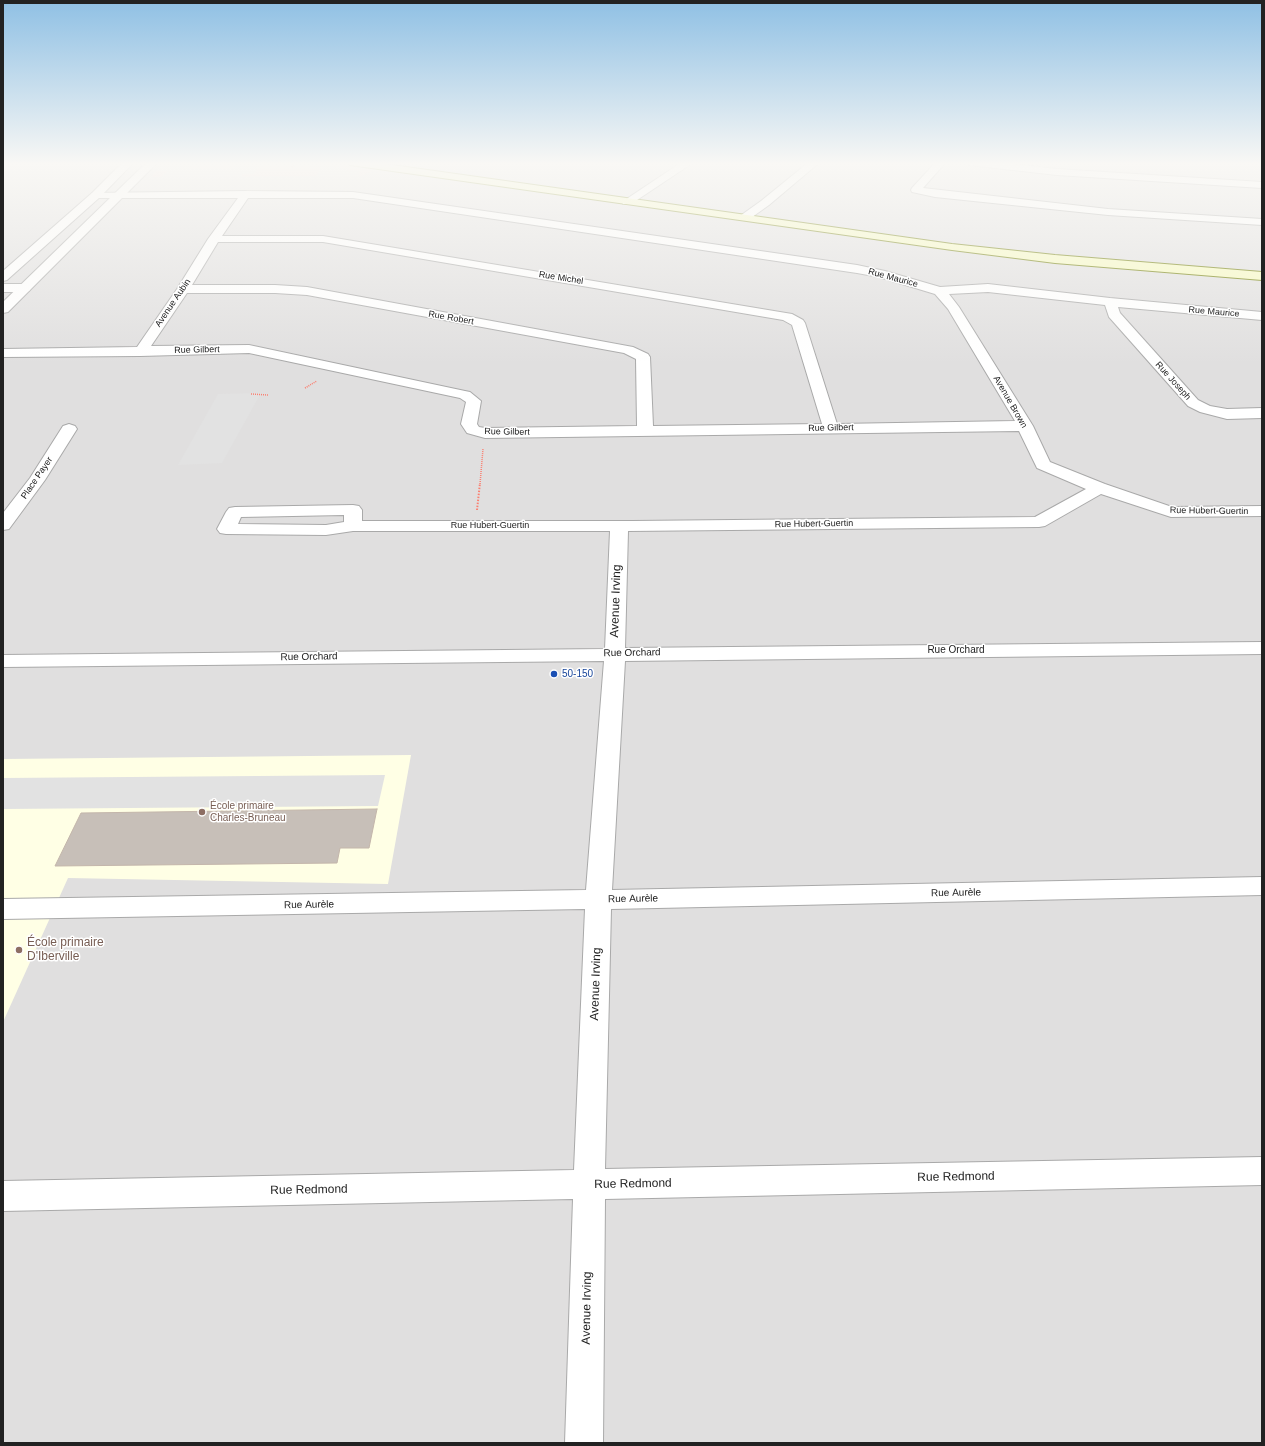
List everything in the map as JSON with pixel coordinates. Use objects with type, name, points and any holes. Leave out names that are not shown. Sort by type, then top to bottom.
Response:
[{"type":"main road","points":[[826,229],[1055,260],[1262,276]]},
{"type":"main road","points":[[880,229],[958,241],[1108,257],[1262,268]]},
{"type":"street","points":[[3,277],[57,229]]},
{"type":"street","points":[[3,309],[84,229]]},
{"type":"street","name":"Avenue Aubin","points":[[140,352],[183,289],[221,229]]},
{"type":"street","name":"Rue Maurice","points":[[588,229],[857,269],[881,274],[939,291],[988,288],[1110,302],[1262,316]]},
{"type":"street","name":"Rue Michel","points":[[214,239],[323,239],[787,317],[798,323],[831,428]]},
{"type":"street","points":[[3,288],[25,288]]},
{"type":"street","name":"Rue Robert","points":[[183,289],[275,289],[307,291],[628,350],[643,357],[646,431]]},
{"type":"street","name":"Avenue Brown","points":[[939,291],[953,307],[1025,426],[1043,465],[1099,488]]},
{"type":"street","name":"Rue Joseph","points":[[1110,302],[1114,314],[1193,403],[1205,410],[1226,414],[1262,413]]},
{"type":"street","name":"Rue Gilbert","points":[[3,353],[140,352],[249,349],[465,395],[474,401],[469,424],[473,430],[485,433],[1025,426]]},
{"type":"street","name":"Place Payer","points":[[3,525],[38,480],[69,429]]},
{"type":"street","name":"Rue Hubert-Guertin","points":[[354,526],[353,510],[235,512],[226,529],[326,530],[354,526],[619,526],[1040,522],[1099,488],[1171,512],[1262,511]]},
{"type":"street","name":"Avenue Irving","points":[[584,1443],[589,1185],[598,900],[615,654],[619,526]]},
{"type":"street","name":"Rue Orchard","points":[[3,660],[1262,648]]},
{"type":"street","name":"Rue Aurèle","points":[[3,909],[598,900],[1262,886]]},
{"type":"street","name":"Rue Redmond","points":[[3,1196],[1262,1171]]},
{"type":"path","points":[[251,394],[268,395]]},
{"type":"path","points":[[475,526],[485,433]]},
{"type":"shaded area","points":[[3,229],[1262,229],[1262,1443],[3,1443]]},
{"type":"shaded area","points":[[261,393],[222,463],[178,465],[218,394]]},
{"type":"shaded area","name":"École primaire Charles-Bruneau","points":[[411,755],[388,884],[68,878],[3,1022],[3,759]]},
{"type":"shaded area","points":[[385,775],[378,806],[3,809],[3,778]]},
{"type":"building","points":[[377,809],[369,848],[340,848],[337,863],[55,866],[81,813]]},
{"type":"place","name":"50-150","points":[[554,674]]},
{"type":"place","name":"École primaire Charles-Bruneau","points":[[202,812]]},
{"type":"place","name":"École primaire D'Iberville","points":[[19,950]]}]
